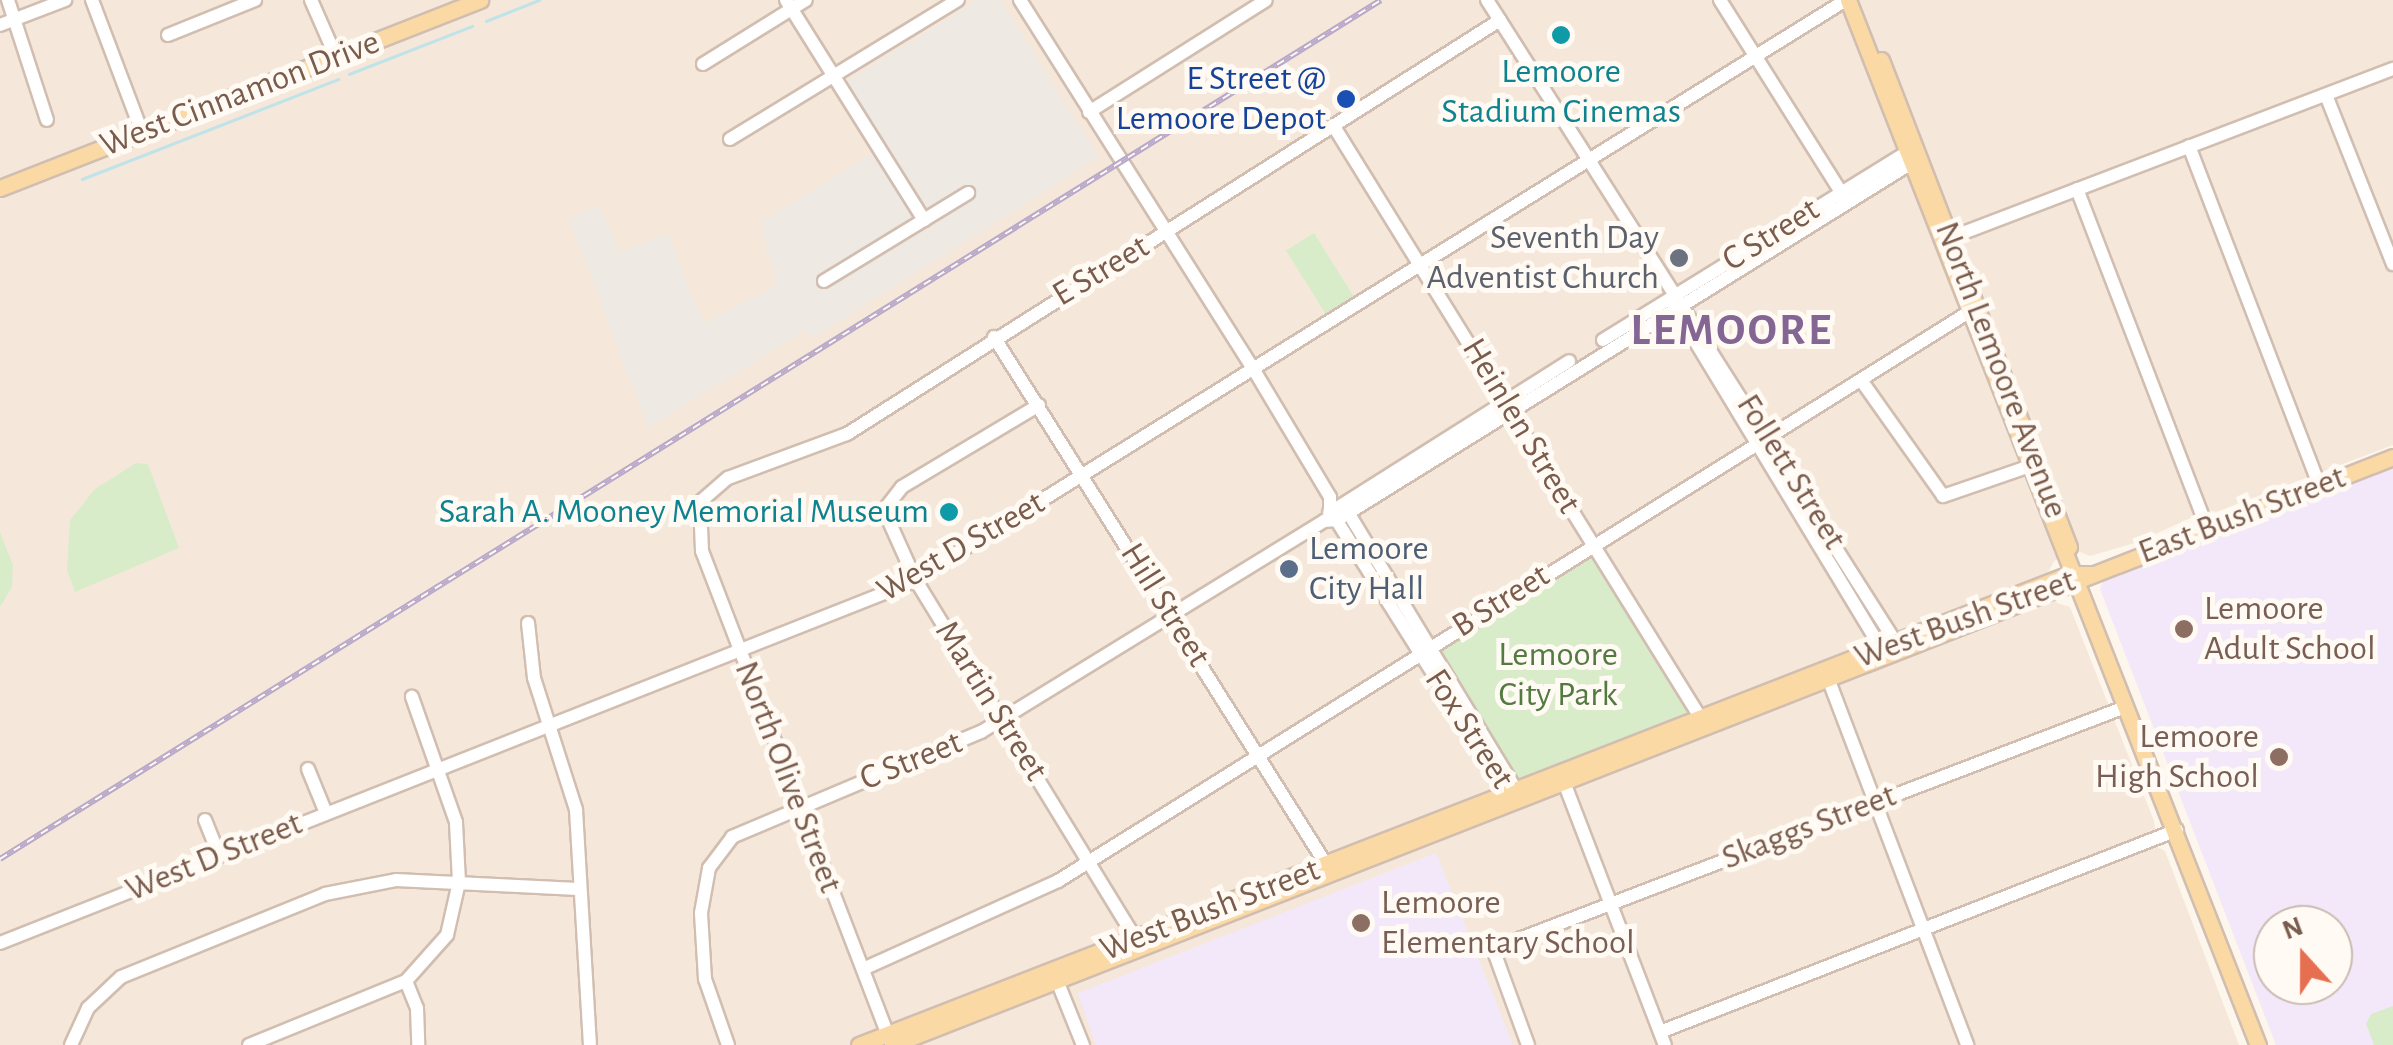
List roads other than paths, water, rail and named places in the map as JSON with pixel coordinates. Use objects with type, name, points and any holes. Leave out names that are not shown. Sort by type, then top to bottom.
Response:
[{"type":"main road","name":"West Cinnamon Drive","points":[[0,188],[480,0]]},
{"type":"main road","name":"North Lemoore Avenue","points":[[1847,0],[1913,155]]},
{"type":"main road","name":"North Lemoore Avenue","points":[[1858,0],[1945,241],[2258,1045]]},
{"type":"main road","name":"East Bush Street","points":[[2080,580],[2393,457]]},
{"type":"main road","name":"West Bush Street","points":[[859,1045],[891,1042],[1515,796],[2080,580]]},
{"type":"street","points":[[8,0],[47,120]]},
{"type":"street","points":[[0,25],[65,0]]},
{"type":"street","points":[[92,0],[142,132]]},
{"type":"street","points":[[168,35],[255,0]]},
{"type":"street","points":[[311,0],[336,56]]},
{"type":"street","points":[[703,64],[789,4],[806,0]]},
{"type":"street","points":[[730,139],[958,0]]},
{"type":"street","name":"Fox Street","points":[[1020,0],[1254,370],[1336,511],[1515,796]]},
{"type":"street","name":"Follett Street","points":[[1486,0],[1675,302],[1756,446],[1892,651]]},
{"type":"street","points":[[1720,0],[1844,197]]},
{"type":"street","name":"West D Street","points":[[0,943],[550,724],[740,654],[916,580],[1847,0]]},
{"type":"street","points":[[1089,112],[1259,2]]},
{"type":"street","points":[[789,4],[924,220]]},
{"type":"street","name":"E Street","points":[[698,506],[728,478],[847,434],[994,337],[1500,20]]},
{"type":"street","points":[[1945,241],[2393,69]]},
{"type":"street","points":[[2326,94],[2387,233],[2393,264]]},
{"type":"street","name":"Heinlen Street","points":[[1332,124],[1704,724]]},
{"type":"street","points":[[2189,146],[2319,484]]},
{"type":"street","name":"C Street","points":[[728,1045],[700,949],[708,868],[732,836],[962,742],[1913,155]]},
{"type":"street","points":[[2077,189],[2207,528]]},
{"type":"street","points":[[824,281],[968,194]]},
{"type":"street","name":"Follett Street","points":[[1675,302],[1770,438],[1892,651]]},
{"type":"street","name":"B Street","points":[[863,969],[1034,895],[1972,310]]},
{"type":"street","name":"Hill Street","points":[[994,337],[1262,755],[1329,870]]},
{"type":"street","points":[[1860,380],[1943,496],[2031,465]]},
{"type":"street","name":"Martin Street","points":[[1039,405],[887,498],[884,510],[916,580],[1138,944]]},
{"type":"street","name":"North Olive Street","points":[[698,506],[697,531],[740,654],[891,1042]]},
{"type":"street","points":[[528,623],[534,678],[576,810],[590,1045]]},
{"type":"street","points":[[1827,677],[1967,1045]]},
{"type":"street","points":[[249,1045],[406,981],[446,936],[459,882],[456,822],[440,767],[412,697]]},
{"type":"street","name":"Skaggs Street","points":[[1528,1045],[1493,949],[2125,707]]},
{"type":"street","points":[[308,769],[326,813]]},
{"type":"street","points":[[1563,780],[1662,1038],[1922,928],[2177,830]]},
{"type":"street","points":[[205,820],[219,855]]},
{"type":"street","points":[[70,1045],[95,1000],[141,968],[340,890],[396,880],[578,888]]},
{"type":"street","points":[[1055,976],[1083,1045]]},
{"type":"street","points":[[406,981],[417,1008],[418,1045]]},
{"type":"waterway","points":[[486,21],[539,0]]},
{"type":"waterway","points":[[349,74],[472,26]]},
{"type":"waterway","points":[[82,179],[338,79]]},
{"type":"railway","points":[[0,859],[1381,0]]},
{"type":"place","name":"Lemoore Stadium Cinemas","points":[[1561,35]]},
{"type":"place","name":"E Street @ Lemoore Depot","points":[[1346,99]]},
{"type":"place","name":"Seventh Day Adventist Church","points":[[1679,258]]},
{"type":"place","name":"Sarah A. Mooney Memorial Museum","points":[[949,512]]},
{"type":"place","name":"Lemoore City Hall","points":[[1289,569]]},
{"type":"place","name":"Lemoore Adult School","points":[[2184,629]]},
{"type":"place","name":"Lemoore High School","points":[[2279,757]]},
{"type":"place","name":"Lemoore Elementary School","points":[[1361,923]]},
{"type":"district","name":"LEMOORE","points":[[1732,331]]},
{"type":"park label","name":"Lemoore City Park","points":[[1558,675]]}]
